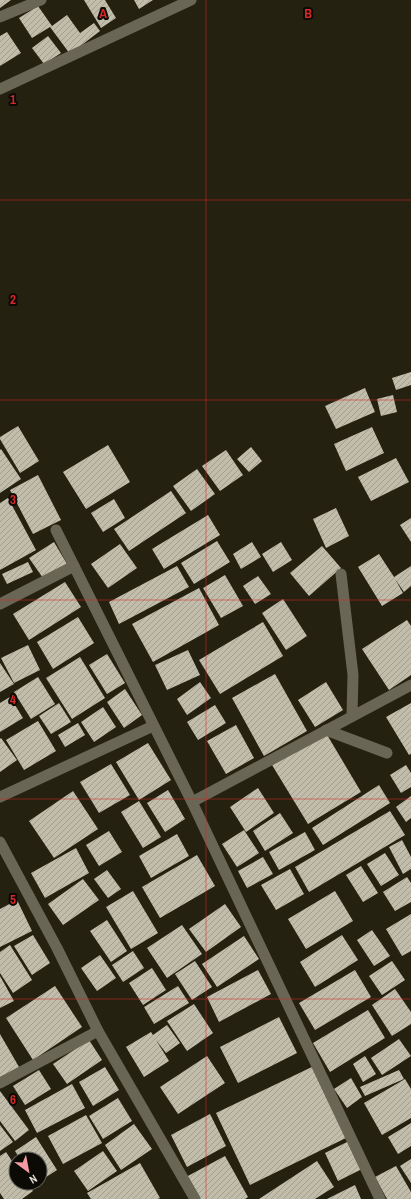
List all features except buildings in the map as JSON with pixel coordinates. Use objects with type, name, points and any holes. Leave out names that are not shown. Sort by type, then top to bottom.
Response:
[{"type":"street","points":[[0,18],[41,0]]},
{"type":"street","points":[[0,88],[191,0]]},
{"type":"street","points":[[56,530],[192,802],[380,1199]]},
{"type":"street","points":[[0,604],[74,566]]},
{"type":"street","points":[[341,574],[353,675],[352,716]]},
{"type":"street","points":[[192,802],[411,685]]},
{"type":"street","points":[[0,797],[153,726]]},
{"type":"street","points":[[326,730],[387,753]]},
{"type":"street","points":[[0,842],[57,948],[98,1031],[195,1199]]},
{"type":"street","points":[[0,1083],[98,1031]]}]
